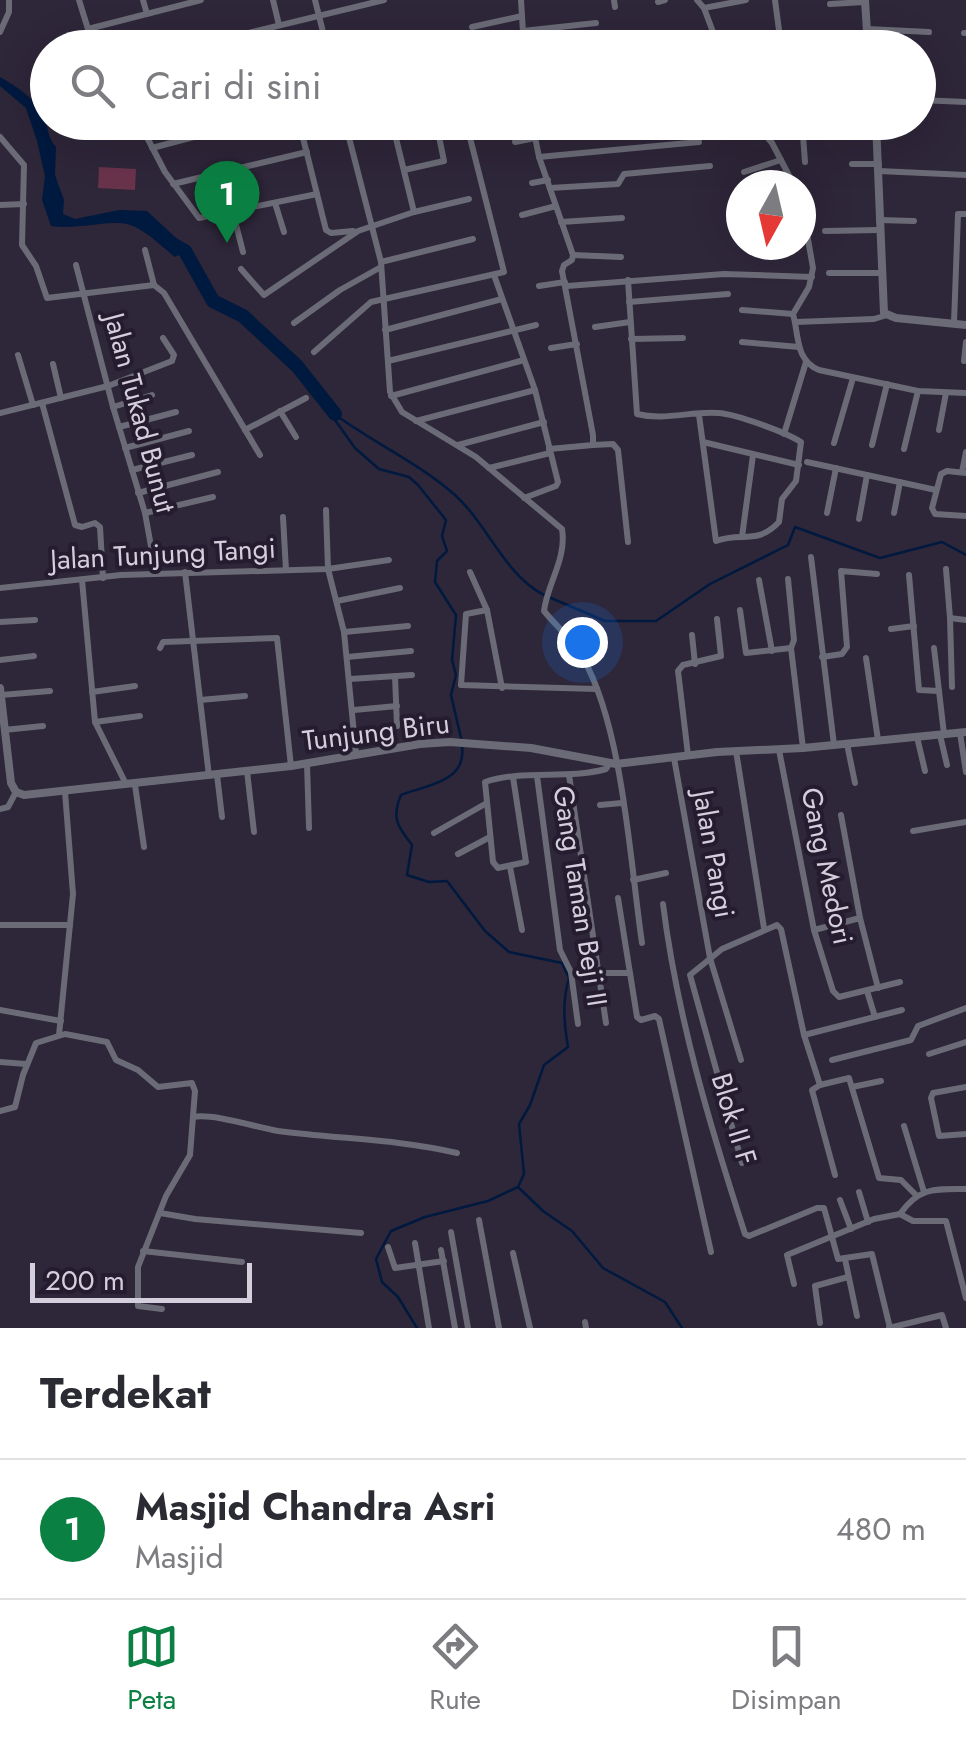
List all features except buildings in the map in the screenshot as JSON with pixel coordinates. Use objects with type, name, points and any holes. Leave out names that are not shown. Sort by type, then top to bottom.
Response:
[{"type":"street","points":[[0,32],[9,12],[9,0]]},
{"type":"street","points":[[79,0],[89,30]]},
{"type":"street","points":[[143,0],[147,14]]},
{"type":"street","points":[[96,30],[201,0]]},
{"type":"street","points":[[273,0],[279,25]]},
{"type":"street","points":[[315,0],[322,30]]},
{"type":"street","points":[[259,30],[384,0]]},
{"type":"street","points":[[521,0],[523,30]]},
{"type":"street","points":[[697,0],[712,30]]},
{"type":"street","points":[[704,8],[746,0]]},
{"type":"street","points":[[775,0],[779,30]]},
{"type":"street","points":[[830,4],[865,1],[866,29],[887,30]]},
{"type":"street","points":[[472,26],[522,16]]},
{"type":"street","points":[[564,30],[596,23]]},
{"type":"street","points":[[936,101],[966,102]]},
{"type":"street","points":[[0,137],[24,165],[22,244],[36,266],[46,297],[51,300],[154,285],[146,250]]},
{"type":"street","points":[[148,140],[173,184],[199,218],[317,194]]},
{"type":"street","points":[[152,148],[182,140]]},
{"type":"street","points":[[303,140],[326,230],[358,231]]},
{"type":"street","points":[[350,140],[381,264],[391,396],[397,407],[489,468],[562,529],[564,539],[544,611],[582,657],[597,689],[622,803],[642,943]]},
{"type":"street","points":[[396,140],[414,212]]},
{"type":"street","points":[[404,170],[443,162],[439,140]]},
{"type":"street","points":[[314,352],[371,302],[504,272],[471,140]]},
{"type":"street","points":[[514,142],[524,140]]},
{"type":"street","points":[[535,140],[573,255],[563,266],[593,444]]},
{"type":"street","points":[[768,140],[786,170]]},
{"type":"street","points":[[803,140],[805,162]]},
{"type":"street","points":[[877,140],[883,308],[887,315]]},
{"type":"street","points":[[539,157],[700,142]]},
{"type":"street","points":[[173,184],[306,152]]},
{"type":"street","points":[[750,170],[781,160]]},
{"type":"street","points":[[852,164],[966,175]]},
{"type":"street","points":[[532,184],[618,184],[624,174],[710,166]]},
{"type":"street","points":[[241,269],[264,294],[358,231],[414,212],[469,200]]},
{"type":"street","points":[[275,203],[284,232]]},
{"type":"street","points":[[0,205],[24,204]]},
{"type":"street","points":[[522,215],[556,206]]},
{"type":"street","points":[[233,213],[244,252]]},
{"type":"street","points":[[954,324],[958,214],[966,214]]},
{"type":"street","points":[[562,222],[622,218]]},
{"type":"street","points":[[879,220],[914,221]]},
{"type":"street","points":[[825,231],[880,230]]},
{"type":"street","points":[[294,322],[381,264],[473,239]]},
{"type":"street","points":[[573,255],[622,257]]},
{"type":"street","points":[[808,260],[812,277],[793,314],[806,362],[819,370],[918,391],[966,393]]},
{"type":"street","name":"Jalan Tukad Bunut","points":[[76,265],[112,407],[145,513],[156,574]]},
{"type":"street","points":[[829,273],[882,273]]},
{"type":"street","points":[[539,286],[724,274],[812,277]]},
{"type":"street","points":[[494,275],[535,390],[558,485],[524,498]]},
{"type":"street","points":[[628,280],[638,414],[715,412],[739,416],[801,442],[803,463],[794,486],[782,499],[779,522],[760,537],[716,541],[699,415]]},
{"type":"street","name":"Jalan Tukad Bunut","points":[[154,285],[164,293],[260,455]]},
{"type":"street","points":[[629,302],[728,294]]},
{"type":"street","points":[[386,330],[502,299]]},
{"type":"street","points":[[742,310],[793,314]]},
{"type":"street","points":[[796,322],[887,315],[966,324]]},
{"type":"street","points":[[595,328],[630,322]]},
{"type":"street","points":[[388,362],[536,325]]},
{"type":"street","points":[[0,414],[108,386],[174,360],[164,338]]},
{"type":"street","points":[[631,340],[683,338]]},
{"type":"street","points":[[742,342],[799,347]]},
{"type":"street","points":[[964,362],[966,342]]},
{"type":"street","points":[[550,348],[577,344]]},
{"type":"street","points":[[18,355],[38,404],[76,524],[100,526],[103,578]]},
{"type":"street","points":[[391,396],[524,360]]},
{"type":"street","points":[[784,434],[806,362]]},
{"type":"street","points":[[53,364],[61,398]]},
{"type":"street","points":[[834,444],[853,378]]},
{"type":"street","points":[[872,445],[887,384]]},
{"type":"street","points":[[416,421],[535,390]]},
{"type":"street","points":[[904,449],[918,391]]},
{"type":"street","points":[[939,430],[946,392]]},
{"type":"street","points":[[112,407],[152,395]]},
{"type":"street","points":[[245,430],[306,398]]},
{"type":"street","points":[[118,427],[176,412]]},
{"type":"street","points":[[280,412],[296,437]]},
{"type":"street","points":[[457,446],[544,422]]},
{"type":"street","points":[[125,448],[189,431]]},
{"type":"street","points":[[702,442],[936,490]]},
{"type":"street","points":[[489,468],[550,451],[593,444],[617,447],[628,542]]},
{"type":"street","points":[[966,452],[964,472],[943,472],[933,513],[966,516]]},
{"type":"street","points":[[132,470],[192,455]]},
{"type":"street","points":[[742,537],[753,455]]},
{"type":"street","points":[[827,513],[836,468]]},
{"type":"street","points":[[138,493],[218,472]]},
{"type":"street","points":[[858,518],[867,475]]},
{"type":"street","points":[[894,514],[900,482]]},
{"type":"street","points":[[145,513],[213,497]]},
{"type":"street","points":[[326,510],[328,569],[344,632],[356,754]]},
{"type":"street","points":[[284,517],[286,570]]},
{"type":"street","points":[[811,557],[834,745]]},
{"type":"street","name":"Jalan Tunjung Tangi","points":[[0,588],[184,572],[328,569],[390,560]]},
{"type":"street","points":[[946,569],[952,686]]},
{"type":"street","points":[[822,657],[837,656],[846,650],[841,571],[877,574]]},
{"type":"street","points":[[184,572],[200,700],[222,817]]},
{"type":"street","points":[[470,572],[488,610],[502,688]]},
{"type":"street","points":[[910,575],[919,690],[938,691]]},
{"type":"street","points":[[788,579],[802,748]]},
{"type":"street","points":[[82,580],[95,722],[131,785],[144,847]]},
{"type":"street","points":[[759,580],[772,650]]},
{"type":"street","points":[[337,602],[400,588]]},
{"type":"street","points":[[488,610],[466,614],[461,683],[467,688],[597,689]]},
{"type":"street","points":[[740,610],[746,653],[791,648]]},
{"type":"street","points":[[950,618],[966,620]]},
{"type":"street","points":[[688,755],[678,670],[721,656],[716,619]]},
{"type":"street","points":[[0,622],[34,620]]},
{"type":"street","points":[[344,632],[408,626]]},
{"type":"street","points":[[891,628],[914,626]]},
{"type":"street","points":[[692,635],[695,664]]},
{"type":"street","points":[[160,648],[163,642],[276,638],[291,766]]},
{"type":"street","points":[[934,648],[947,766]]},
{"type":"street","points":[[347,657],[411,651]]},
{"type":"street","points":[[0,660],[34,656]]},
{"type":"street","points":[[866,658],[878,740]]},
{"type":"street","points":[[395,676],[397,726]]},
{"type":"street","points":[[350,680],[412,676]]},
{"type":"street","points":[[92,692],[135,686]]},
{"type":"street","points":[[0,809],[8,807],[16,792],[11,783],[0,692],[50,690]]},
{"type":"street","points":[[200,700],[246,696]]},
{"type":"street","points":[[354,710],[396,706]]},
{"type":"street","points":[[95,722],[140,716]]},
{"type":"street","points":[[4,730],[43,726]]},
{"type":"street","points":[[963,732],[966,772]]},
{"type":"street","name":"Tunjung Biru","points":[[16,792],[24,796],[213,776],[450,742],[531,748],[613,764],[963,732]]},
{"type":"street","points":[[917,737],[925,771]]},
{"type":"street","points":[[847,744],[855,783]]},
{"type":"street","name":"Gang Medori","points":[[780,750],[814,930],[833,991],[839,997],[866,991]]},
{"type":"street","points":[[736,751],[764,928]]},
{"type":"street","name":"Jalan Pangi","points":[[674,758],[710,958],[742,1060]]},
{"type":"street","points":[[307,763],[309,828]]},
{"type":"street","name":"Gang Taman Beji II","points":[[486,804],[485,782],[603,771],[613,764]]},
{"type":"street","points":[[247,771],[254,832]]},
{"type":"street","points":[[570,775],[606,1024]]},
{"type":"street","name":"Gang Taman Beji II","points":[[537,776],[560,950],[571,972],[578,1024]]},
{"type":"street","points":[[434,833],[486,804],[494,866],[526,862],[512,777]]},
{"type":"street","points":[[59,1036],[73,877],[66,792]]},
{"type":"street","points":[[600,805],[622,803]]},
{"type":"street","points":[[841,815],[878,988]]},
{"type":"street","points":[[912,831],[966,822]]},
{"type":"street","points":[[458,854],[490,837]]},
{"type":"street","points":[[510,866],[522,930]]},
{"type":"street","points":[[632,880],[666,873]]},
{"type":"street","points":[[618,898],[637,1017],[659,1019],[711,1252]]},
{"type":"street","name":"Blok II F","points":[[663,904],[672,968],[692,1056],[746,1234],[822,1207],[832,1237]]},
{"type":"street","points":[[814,930],[860,918]]},
{"type":"street","points":[[0,925],[70,925]]},
{"type":"street","points":[[742,1163],[690,975],[710,958],[764,928],[777,925],[820,1085]]},
{"type":"street","points":[[598,974],[628,973]]},
{"type":"street","points":[[875,1017],[866,991],[900,982]]},
{"type":"street","points":[[832,1060],[911,1040],[918,1026],[966,1008]]},
{"type":"street","points":[[0,1010],[61,1021]]},
{"type":"street","points":[[804,1035],[902,1010]]},
{"type":"street","points":[[0,1111],[15,1107],[36,1042],[69,1034],[107,1042],[116,1060],[138,1070],[158,1088],[192,1083],[196,1092],[188,1161],[160,1213],[136,1273],[138,1306],[162,1309]]},
{"type":"street","points":[[930,1054],[966,1042]]},
{"type":"street","points":[[0,1062],[26,1064]]},
{"type":"street","points":[[835,1175],[812,1090],[846,1077],[879,1178],[901,1180],[920,1194]]},
{"type":"street","points":[[852,1087],[881,1080]]},
{"type":"street","points":[[966,1087],[932,1093],[931,1098],[940,1136],[966,1134]]},
{"type":"street","points":[[193,1117],[210,1116],[245,1126],[309,1135],[402,1141],[457,1153]]},
{"type":"street","points":[[904,1126],[920,1194]]},
{"type":"street","points":[[794,1284],[786,1256],[868,1222],[900,1214],[920,1194],[966,1189]]},
{"type":"street","points":[[859,1192],[868,1222]]},
{"type":"street","points":[[840,1200],[851,1229]]},
{"type":"street","points":[[160,1213],[361,1233]]},
{"type":"street","points":[[900,1214],[910,1220],[946,1221],[966,1298]]},
{"type":"street","points":[[479,1220],[499,1328]]},
{"type":"street","points":[[452,1232],[468,1328]]},
{"type":"street","points":[[832,1237],[836,1256],[845,1259],[872,1254],[889,1328],[943,1316],[946,1328]]},
{"type":"street","points":[[414,1243],[429,1328]]},
{"type":"street","points":[[388,1248],[395,1268],[444,1260]]},
{"type":"street","points":[[441,1250],[456,1328]]},
{"type":"street","points":[[143,1251],[242,1262]]},
{"type":"street","points":[[513,1253],[530,1328]]},
{"type":"street","points":[[845,1259],[857,1316]]},
{"type":"street","points":[[820,1324],[814,1287],[848,1277]]},
{"type":"shaded area","points":[[99,167],[136,169],[135,190],[98,188]]},
{"type":"water","points":[[0,77],[30,98],[30,120],[26,108],[0,86]]},
{"type":"water","points":[[52,140],[56,147],[55,175],[64,200],[63,214],[75,219],[119,210],[147,211],[188,249],[175,257],[146,233],[127,224],[51,226],[42,200],[45,176],[37,141]]},
{"type":"waterway","points":[[169,242],[185,251],[213,301],[243,316],[297,366],[335,414]]},
{"type":"waterway","points":[[335,414],[335,420],[355,448],[379,469],[409,477],[446,520],[442,536],[447,551],[437,561],[435,582],[456,615],[452,660],[456,675],[451,695],[461,738]]},
{"type":"waterway","points":[[337,416],[455,495],[518,575],[544,595]]},
{"type":"waterway","points":[[551,598],[605,621],[656,621],[710,584],[788,545],[795,527],[880,558],[942,542],[966,555]]},
{"type":"waterway","points":[[417,1328],[398,1297],[382,1282],[376,1259],[391,1231],[425,1217],[488,1201],[518,1187],[524,1174],[519,1124],[544,1065],[568,1047],[564,1012],[569,978],[562,963],[509,952],[485,931],[447,881],[429,882],[407,875],[412,845],[398,822],[401,795],[452,775],[462,758],[462,746]]},
{"type":"waterway","points":[[519,1188],[572,1231],[603,1268],[665,1302],[682,1328]]},
{"type":"place","name":"Masjid Chandra Asri","points":[[227,243]]}]
